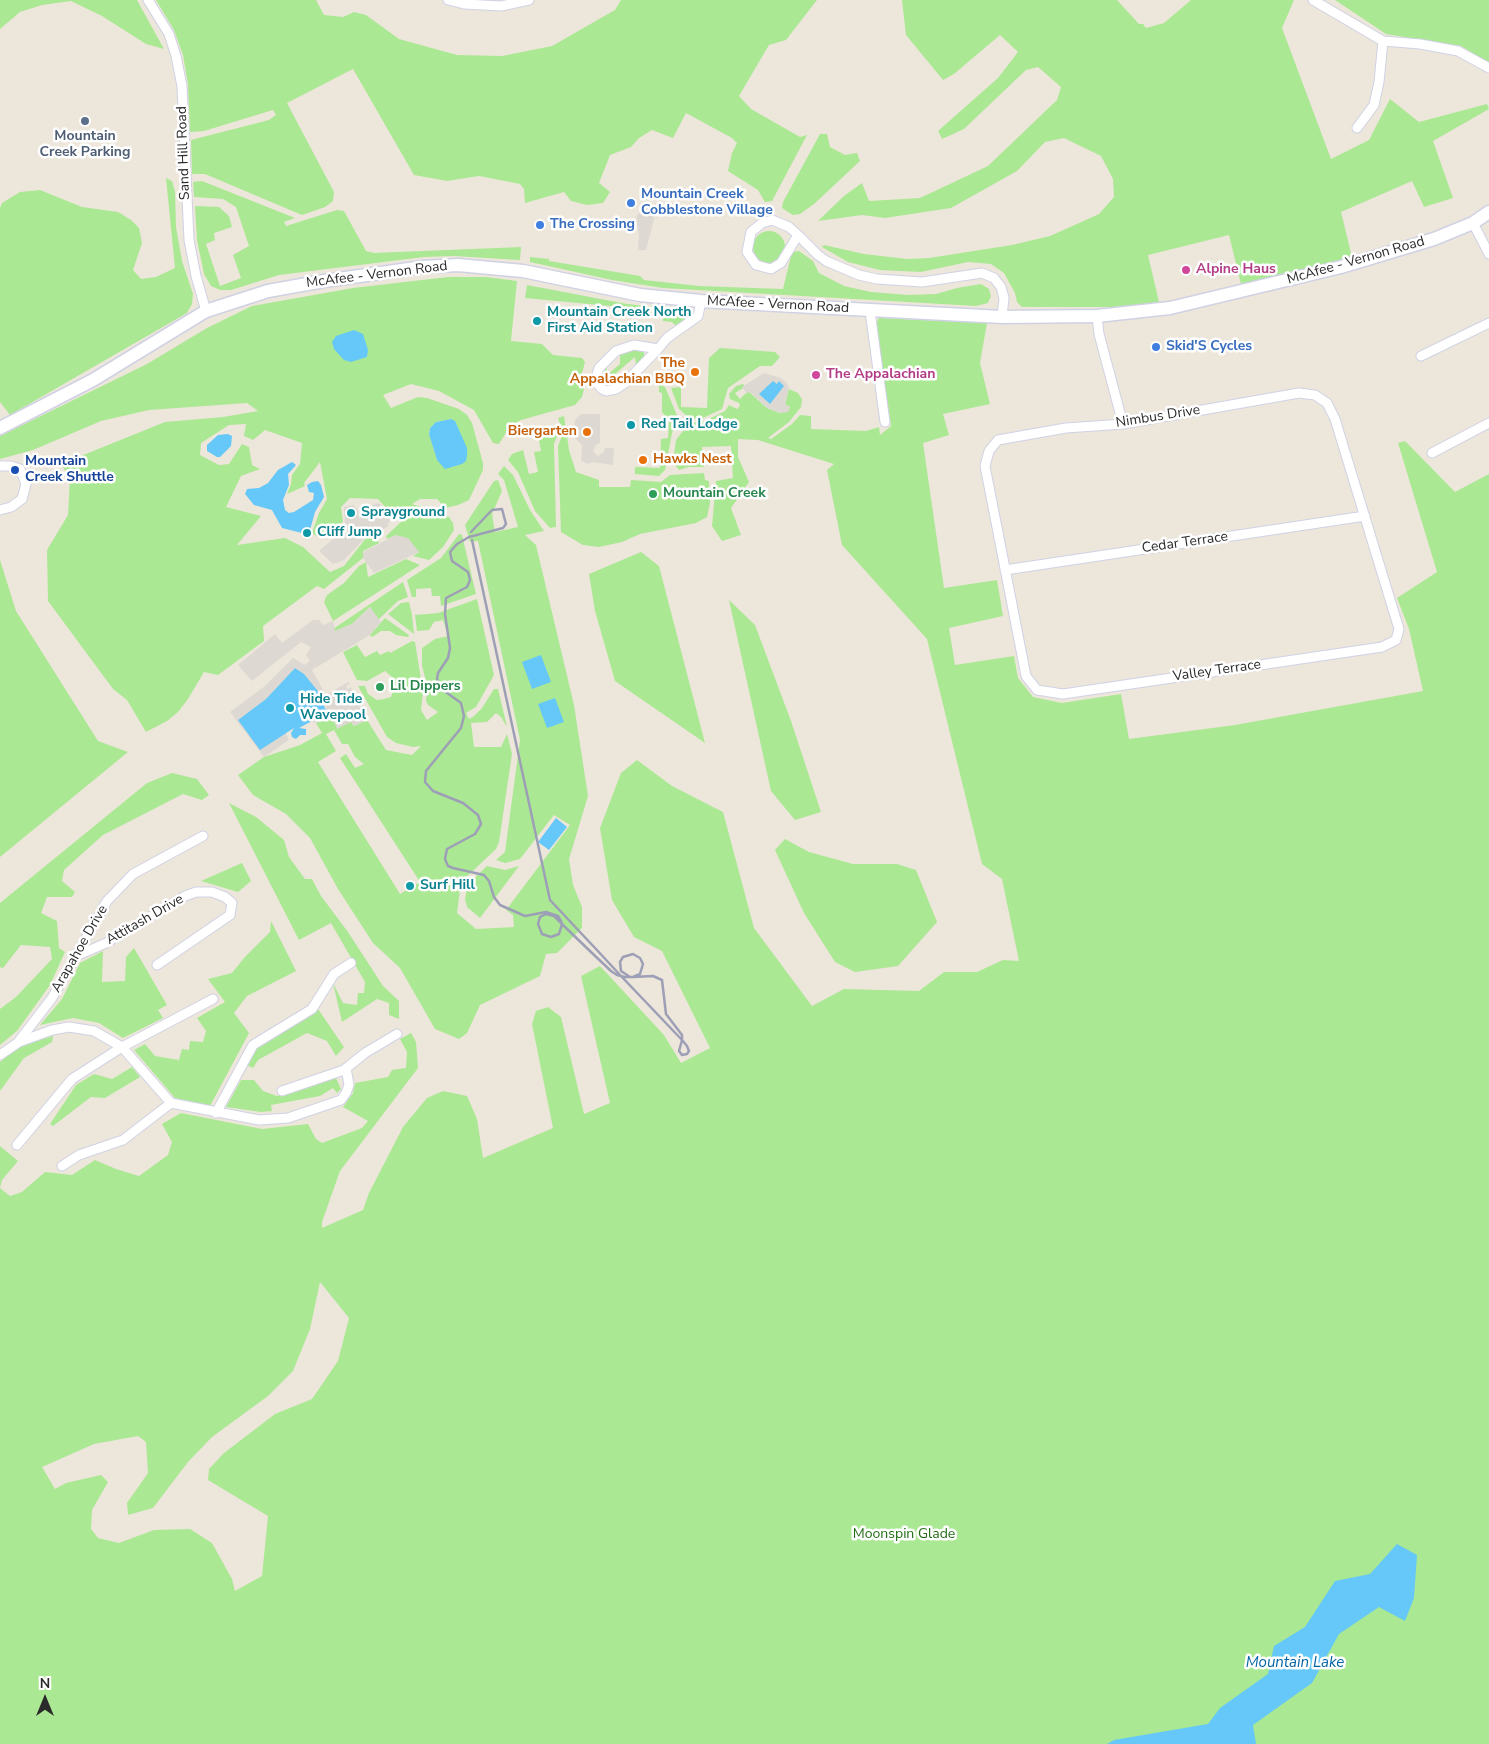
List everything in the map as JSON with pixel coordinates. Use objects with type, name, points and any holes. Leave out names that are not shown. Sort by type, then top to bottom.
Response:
[{"type":"main road","name":"McAfee - Vernon Road","points":[[0,428],[93,380],[206,311],[268,290],[423,267],[458,265],[523,271],[640,295],[701,301],[1002,317],[1097,316],[1140,313],[1212,300],[1374,258],[1434,239],[1473,224],[1489,212]]},
{"type":"street","name":"Sand Hill Road","points":[[148,0],[170,34],[178,63],[182,86],[189,240],[196,276],[206,311]]},
{"type":"street","points":[[448,0],[459,3],[501,6],[528,0]]},
{"type":"street","points":[[1313,0],[1383,41],[1420,44],[1458,51],[1489,68]]},
{"type":"street","points":[[1357,128],[1374,105],[1380,82],[1383,41]]},
{"type":"street","points":[[798,235],[781,263],[771,269],[756,265],[747,252],[751,232],[762,223],[777,221],[798,235],[826,261],[859,275],[877,279],[922,282],[977,272],[988,275],[998,282],[1003,292],[1002,317]]},
{"type":"street","points":[[1473,224],[1489,254]]},
{"type":"street","points":[[658,349],[634,345],[616,351],[599,368],[595,381],[606,391],[616,389],[633,377],[658,349],[667,338],[698,316],[701,301]]},
{"type":"street","points":[[870,311],[886,422]]},
{"type":"street","points":[[1097,316],[1101,344],[1123,424]]},
{"type":"street","points":[[1421,356],[1489,323]]},
{"type":"street","name":"Nimbus Drive","points":[[1037,690],[1026,676],[985,466],[989,451],[998,440],[1066,428],[1123,424],[1298,393],[1315,394],[1327,403],[1335,419],[1399,629],[1396,640]]},
{"type":"street","points":[[1432,453],[1489,423]]},
{"type":"street","points":[[0,466],[11,466],[20,469],[26,484],[22,499],[11,507],[0,510]]},
{"type":"street","name":"Cedar Terrace","points":[[1005,570],[1365,516]]},
{"type":"street","name":"Valley Terrace","points":[[1037,690],[1063,694],[1382,647],[1396,640]]},
{"type":"street","name":"Arapahoe Drive","points":[[19,1042],[52,998],[107,901],[133,874],[203,836]]},
{"type":"street","name":"Attitash Drive","points":[[74,957],[106,943],[185,896],[196,892],[212,892],[225,897],[232,903],[230,915],[157,965]]},
{"type":"street","points":[[216,1113],[253,1045],[312,1010],[334,974],[350,962]]},
{"type":"street","points":[[17,1145],[72,1079],[122,1047],[213,999]]},
{"type":"street","points":[[0,1055],[19,1042],[52,1030],[68,1027],[94,1031],[122,1047],[171,1103],[259,1120],[288,1118],[341,1100],[349,1085],[346,1068]]},
{"type":"street","points":[[282,1091],[346,1068],[365,1053],[397,1034]]},
{"type":"street","points":[[62,1166],[79,1155],[123,1140],[171,1103]]},
{"type":"green space","points":[[0,0],[137,0],[164,49],[146,44],[102,16],[71,1],[42,5],[20,12],[0,29]]},
{"type":"green space","points":[[156,0],[316,0],[324,15],[343,17],[354,12],[366,15],[399,39],[457,55],[502,56],[552,46],[615,10],[621,0],[817,0],[786,40],[769,45],[739,96],[751,109],[800,137],[807,135],[772,201],[765,202],[758,190],[728,171],[732,153],[737,143],[732,138],[686,113],[673,138],[652,130],[639,138],[631,147],[610,155],[599,183],[610,192],[603,203],[587,205],[571,201],[564,192],[525,203],[524,189],[520,184],[479,176],[447,181],[414,175],[353,69],[287,103],[334,192],[333,201],[325,207],[302,215],[205,174],[192,174],[191,140],[269,120],[276,115],[273,110],[204,131],[190,132],[188,84],[183,55],[174,30]]},
{"type":"green space","points":[[902,0],[1117,0],[1139,24],[1143,24],[1146,28],[1164,23],[1191,0],[1294,0],[1282,28],[1331,159],[1369,140],[1390,99],[1419,122],[1487,104],[1489,109],[1433,141],[1453,198],[1424,207],[1412,181],[1341,212],[1352,257],[1241,284],[1229,235],[1148,255],[1159,302],[1119,307],[1022,307],[1017,302],[1015,293],[1004,273],[991,264],[968,262],[921,272],[880,270],[848,262],[822,247],[824,245],[864,254],[907,259],[929,258],[1012,245],[1050,236],[1099,214],[1114,197],[1113,179],[1101,156],[1064,138],[1045,142],[1017,171],[951,208],[885,218],[862,215],[818,221],[844,196],[862,183],[869,201],[920,198],[988,166],[1057,100],[1061,87],[1038,67],[1026,70],[964,129],[942,139],[938,131],[998,78],[1018,52],[1000,35],[954,74],[943,80],[906,35]]},
{"type":"green space","points":[[1335,0],[1489,0],[1489,63],[1461,46],[1386,34]]},
{"type":"green space","points":[[820,134],[827,134],[830,147],[845,155],[857,153],[860,161],[814,204],[800,214],[793,215],[782,208],[783,202]]},
{"type":"green space","points":[[166,178],[172,181],[175,192],[176,227],[182,261],[193,294],[192,304],[187,313],[10,415],[0,402],[0,208],[2,203],[20,192],[40,190],[82,207],[118,212],[131,220],[139,228],[142,243],[133,270],[141,279],[156,277],[175,268]]},
{"type":"green space","points":[[202,181],[295,218],[284,222],[286,226],[337,210],[344,211],[366,251],[374,253],[521,247],[520,260],[454,256],[424,257],[279,275],[231,290],[220,290],[211,286],[204,274],[197,240],[195,206],[219,207],[229,216],[232,227],[214,233],[215,240],[206,244],[220,286],[241,278],[233,255],[249,246],[236,207],[223,199],[194,197],[193,182]]},
{"type":"green space","points":[[769,231],[781,235],[785,247],[781,259],[769,263],[757,259],[753,247],[757,235]]},
{"type":"green space","points":[[799,251],[813,261],[819,273],[844,286],[871,292],[909,295],[936,294],[981,284],[989,289],[991,296],[988,303],[976,306],[663,288],[612,280],[530,262],[530,257],[549,259],[549,261],[640,276],[644,280],[699,286],[783,289],[791,256],[793,252]]},
{"type":"green space","points":[[448,277],[486,277],[517,281],[511,341],[542,344],[553,355],[582,358],[585,362],[580,381],[584,389],[582,397],[575,405],[521,420],[510,426],[499,444],[493,443],[474,410],[439,391],[411,384],[383,395],[391,408],[418,397],[427,398],[459,409],[467,415],[472,423],[483,463],[483,470],[469,500],[445,508],[437,499],[420,499],[412,504],[449,517],[453,523],[454,530],[443,547],[429,560],[413,556],[419,552],[396,535],[387,539],[386,536],[401,522],[406,509],[394,517],[378,499],[350,498],[341,507],[343,522],[318,537],[312,533],[319,513],[327,499],[320,462],[304,483],[305,486],[287,494],[292,475],[300,464],[302,443],[265,430],[253,440],[244,436],[246,424],[229,425],[201,443],[200,455],[219,465],[229,464],[242,444],[249,447],[252,465],[260,469],[241,476],[226,507],[261,516],[237,545],[285,538],[303,547],[330,572],[344,566],[370,533],[376,534],[379,543],[363,551],[363,558],[324,589],[317,586],[263,626],[264,641],[218,675],[204,672],[178,712],[167,721],[146,732],[127,700],[113,689],[48,601],[47,550],[68,515],[70,478],[61,464],[165,422],[223,417],[258,411],[247,403],[149,410],[101,421],[33,450],[0,459],[0,436],[147,364],[207,328],[252,306],[353,288]],"holes":[[[451,419],[437,460],[429,433],[430,428],[436,422]]]},
{"type":"green space","points":[[527,285],[627,304],[686,310],[688,315],[684,321],[675,325],[672,322],[663,321],[663,311],[525,298]]},
{"type":"green space","name":"Moonspin Glade","points":[[879,318],[987,323],[980,363],[990,404],[943,414],[949,435],[923,443],[944,588],[997,580],[1003,616],[949,628],[955,665],[1014,656],[1018,678],[1033,697],[1062,703],[1121,694],[1129,739],[1235,725],[1423,691],[1409,629],[1397,598],[1437,572],[1398,443],[1405,441],[1455,492],[1489,474],[1489,1744],[0,1744],[0,1188],[10,1196],[22,1192],[45,1172],[72,1175],[95,1160],[139,1176],[168,1155],[172,1142],[162,1124],[181,1113],[262,1129],[308,1124],[316,1139],[322,1143],[362,1128],[368,1121],[343,1107],[353,1093],[355,1083],[388,1077],[392,1070],[406,1068],[407,1052],[400,1039],[411,1033],[416,1042],[418,1068],[340,1171],[322,1222],[322,1228],[363,1210],[369,1193],[403,1127],[427,1098],[443,1091],[467,1096],[477,1119],[483,1158],[553,1128],[532,1024],[536,1011],[548,1007],[561,1017],[584,1114],[610,1103],[581,976],[600,966],[664,1035],[681,1063],[710,1048],[662,951],[634,937],[612,900],[600,828],[621,773],[637,760],[672,786],[723,812],[754,928],[812,1006],[844,989],[919,991],[944,972],[977,972],[1003,960],[1019,961],[1002,879],[982,864],[927,639],[842,545],[827,470],[834,464],[758,440],[738,439],[738,457],[749,482],[731,508],[741,535],[722,541],[712,526],[716,481],[733,478],[731,446],[702,447],[704,467],[688,467],[679,470],[673,462],[676,440],[689,423],[705,421],[725,411],[729,405],[737,409],[740,406],[739,403],[730,399],[729,394],[736,386],[743,384],[745,387],[735,393],[740,399],[748,391],[767,408],[780,413],[790,407],[785,404],[789,389],[798,393],[802,399],[801,407],[789,422],[768,438],[771,439],[792,424],[800,415],[811,416],[811,429],[866,431],[879,427],[880,435],[891,426],[876,323]],"holes":[[[320,1282],[349,1318],[338,1361],[312,1399],[275,1414],[224,1453],[209,1469],[208,1480],[268,1516],[262,1576],[235,1591],[232,1579],[212,1543],[190,1529],[154,1530],[119,1543],[98,1538],[91,1529],[92,1510],[108,1482],[101,1475],[66,1483],[55,1489],[42,1467],[94,1444],[138,1436],[146,1442],[148,1473],[127,1503],[128,1515],[153,1508],[188,1462],[212,1437],[268,1396],[293,1371],[310,1329]]]},
{"type":"green space","points":[[720,348],[775,352],[780,357],[772,366],[760,366],[728,388],[722,409],[703,418],[690,419],[679,409],[671,388],[681,387],[681,407],[707,408],[709,358]]},
{"type":"green space","points":[[632,350],[644,352],[644,359],[636,365],[635,357],[615,374],[616,381],[612,385],[601,382],[600,378],[604,367],[606,367],[608,374],[620,364],[620,353]]},
{"type":"green space","points":[[659,384],[665,387],[679,420],[672,433],[665,470],[659,476],[635,474],[635,467],[660,468],[661,439],[668,438],[669,421],[662,412],[662,393],[659,392]]},
{"type":"green space","points":[[564,416],[569,450],[576,472],[599,480],[599,487],[630,487],[631,480],[661,482],[670,475],[704,473],[705,480],[709,481],[710,503],[707,517],[696,523],[640,534],[622,542],[599,547],[583,545],[561,532],[558,446],[563,433],[558,418]]},
{"type":"green space","points":[[545,427],[558,434],[554,444],[556,527],[550,528],[535,511],[518,472],[508,460],[512,454],[523,450],[529,474],[538,472],[534,452],[541,451],[539,440],[549,434]]},
{"type":"green space","points":[[504,466],[513,475],[530,510],[544,531],[525,535],[536,545],[574,705],[588,796],[569,859],[573,885],[582,907],[582,928],[557,953],[546,954],[540,976],[480,1005],[467,1033],[459,1039],[435,1029],[400,968],[373,943],[338,889],[310,838],[286,814],[253,795],[238,775],[264,757],[300,745],[322,733],[316,723],[332,716],[351,722],[354,726],[367,720],[386,750],[412,755],[421,746],[413,747],[396,743],[387,737],[358,686],[365,686],[368,694],[377,700],[384,699],[391,697],[395,686],[392,677],[385,671],[367,681],[357,680],[343,652],[357,645],[365,657],[377,651],[380,655],[389,651],[390,653],[412,641],[415,642],[423,692],[421,710],[427,720],[438,712],[428,705],[426,701],[427,685],[422,666],[422,648],[435,639],[448,636],[443,620],[434,622],[429,630],[417,631],[415,615],[438,613],[477,599],[494,675],[476,707],[466,713],[469,719],[474,716],[482,708],[494,689],[498,689],[507,727],[496,713],[487,722],[471,723],[474,747],[501,747],[507,734],[512,754],[499,842],[496,849],[461,882],[457,913],[476,929],[514,927],[513,915],[506,910],[570,825],[554,815],[520,859],[505,863],[496,860],[505,852],[520,740],[478,541],[470,542],[465,525],[494,481],[498,480],[502,491],[492,514],[495,532],[518,527],[504,480],[498,474]],"holes":[[[334,730],[342,744],[348,744],[355,757],[364,764],[355,768],[346,754],[340,758],[420,882],[400,894],[318,762],[336,751],[326,734]]]},
{"type":"green space","points":[[459,534],[462,535],[476,594],[441,606],[440,596],[432,596],[431,588],[416,589],[416,597],[412,597],[407,580],[441,558]]},
{"type":"green space","points":[[641,552],[659,566],[705,743],[615,681],[595,611],[589,574]]},
{"type":"green space","points":[[406,559],[420,565],[333,621],[324,602],[327,595],[344,583],[359,566],[366,562],[368,577]]},
{"type":"green space","points":[[0,560],[16,611],[98,741],[128,752],[0,857]]},
{"type":"green space","points":[[403,582],[408,597],[398,601],[378,620],[370,607],[352,624],[335,631],[333,629]]},
{"type":"green space","points":[[729,600],[755,625],[791,721],[821,812],[795,820],[771,791]]},
{"type":"green space","points":[[409,602],[414,634],[388,614],[401,603]]},
{"type":"green space","points":[[385,618],[409,635],[408,637],[396,635],[390,631],[381,631],[372,637],[370,635]]},
{"type":"green space","points":[[172,773],[197,779],[209,795],[202,800],[183,794],[103,835],[64,870],[62,881],[75,892],[72,897],[47,897],[41,913],[57,921],[59,948],[65,952],[50,985],[17,1031],[0,1045],[0,1009],[16,997],[52,959],[50,947],[21,945],[3,968],[0,967],[0,903],[147,783]]},
{"type":"green space","points":[[229,803],[256,817],[284,840],[289,857],[305,879],[312,879],[321,896],[348,932],[383,986],[399,1001],[399,1019],[389,1015],[389,1003],[377,999],[342,1022],[333,983],[343,1003],[357,1005],[358,993],[364,993],[365,982],[331,923],[299,940]]},
{"type":"green space","points":[[785,839],[809,852],[853,864],[897,864],[916,870],[937,922],[898,966],[855,972],[835,962],[804,913],[775,850]]},
{"type":"green space","points":[[242,863],[251,881],[238,892],[201,881]]},
{"type":"green space","points":[[487,866],[505,870],[519,866],[480,918],[467,907],[465,899],[468,884]]},
{"type":"green space","points":[[271,921],[296,971],[247,996],[234,1013],[249,1033],[210,1106],[175,1098],[134,1050],[145,1044],[155,1056],[179,1060],[182,1049],[189,1050],[190,1041],[203,1042],[206,1031],[197,1018],[225,1002],[208,979],[232,973],[270,932]]},
{"type":"green space","points":[[134,948],[167,1005],[158,1010],[163,1018],[123,1038],[99,1023],[73,1018],[40,1025],[62,999],[80,963],[103,951],[102,982],[125,981],[126,957]]},
{"type":"green space","points":[[318,1009],[344,1047],[336,1056],[327,1041],[307,1033],[258,1060],[253,1068],[247,1065],[258,1047]]},
{"type":"green space","points":[[53,1036],[52,1042],[24,1058],[0,1091],[0,1062],[22,1045]]},
{"type":"green space","points":[[132,1067],[140,1077],[105,1098],[91,1097],[53,1126],[50,1124],[76,1085],[94,1074],[112,1079]]},
{"type":"green space","points":[[336,1078],[341,1089],[337,1093],[333,1088],[320,1096],[271,1105],[272,1111],[261,1112],[226,1107],[241,1080],[254,1080],[263,1091],[277,1096]]},
{"type":"green space","points":[[0,1146],[18,1161],[2,1180],[0,1188]]},
{"type":"shaded area","points":[[658,203],[646,250],[638,250],[637,215],[649,205]]},
{"type":"shaded area","points":[[764,373],[781,378],[787,383],[789,388],[785,404],[790,407],[788,412],[780,413],[767,408],[749,391],[747,394],[742,387]]},
{"type":"shaded area","points":[[581,414],[600,414],[600,443],[596,445],[593,451],[598,456],[604,452],[605,448],[614,448],[613,465],[592,462],[589,464],[581,461],[582,445],[575,438],[578,432],[574,426],[575,420]]},
{"type":"shaded area","points":[[376,503],[380,504],[391,517],[387,527],[376,534],[370,533],[344,560],[333,564],[319,551],[345,528],[344,507],[353,505],[358,510],[359,520],[362,512]]},
{"type":"shaded area","points":[[396,535],[408,538],[419,552],[374,573],[363,558],[363,552]]},
{"type":"shaded area","points":[[370,607],[381,622],[370,635],[312,670],[326,695],[348,682],[350,684],[346,686],[348,689],[351,687],[367,720],[354,726],[351,722],[337,729],[332,716],[316,723],[311,721],[327,712],[324,703],[295,668],[266,699],[238,720],[282,734],[285,732],[289,740],[264,757],[230,712],[265,686],[293,658],[305,665],[310,661],[306,655],[311,647],[301,642],[252,681],[238,665],[275,634],[282,643],[313,620],[319,620],[323,625],[333,621],[335,631],[352,624]]},
{"type":"water","points":[[354,330],[363,334],[368,350],[367,357],[351,362],[344,360],[334,349],[332,342],[336,336]]},
{"type":"water","points":[[773,381],[777,384],[779,381],[784,386],[770,404],[759,394]]},
{"type":"water","points":[[451,419],[455,421],[467,448],[467,455],[466,461],[462,464],[445,469],[437,460],[429,434],[430,428],[436,422]]},
{"type":"water","points":[[228,434],[232,436],[231,446],[220,457],[207,451],[207,445],[218,435]]},
{"type":"water","points":[[292,462],[296,465],[288,474],[289,485],[283,500],[285,510],[289,513],[294,512],[313,500],[314,493],[309,492],[307,485],[312,482],[318,481],[324,497],[315,512],[310,530],[302,533],[282,528],[272,510],[254,505],[245,494],[247,489],[259,488],[268,483],[278,470]]},
{"type":"water","points":[[541,655],[551,682],[532,689],[522,662]]},
{"type":"water","name":"Hide Tide Wavepool","points":[[295,668],[304,674],[317,690],[327,713],[299,728],[306,729],[306,735],[300,735],[296,739],[292,737],[291,733],[294,728],[260,750],[238,720],[266,699]]},
{"type":"water","points":[[555,698],[564,722],[547,728],[538,704]]},
{"type":"water","points":[[556,818],[567,827],[549,850],[538,842]]},
{"type":"water","name":"Mountain Lake","points":[[1397,1544],[1417,1555],[1414,1598],[1405,1621],[1379,1607],[1339,1634],[1312,1683],[1253,1725],[1256,1744],[1107,1744],[1114,1740],[1208,1724],[1220,1708],[1268,1674],[1274,1646],[1305,1627],[1335,1581],[1370,1574]]},
{"type":"railway","points":[[471,532],[492,510],[502,509],[506,524],[503,528],[469,537],[457,544],[450,552],[452,561],[468,572],[470,580],[467,587],[446,598],[445,614],[450,648],[448,658],[438,673],[437,679],[443,690],[461,703],[464,716],[461,728],[426,771],[425,782],[433,791],[463,803],[478,815],[481,824],[475,834],[447,849],[445,859],[448,866],[484,875],[489,881],[494,897],[500,905],[525,916],[546,912],[558,916],[561,921],[562,924],[559,934],[551,937],[542,934],[538,924],[540,917],[546,914],[554,916],[565,927],[611,971],[617,975],[621,976],[624,977],[633,977],[640,974],[643,964],[640,958],[633,954],[623,957],[620,962],[621,971],[630,977],[633,977],[653,976],[662,980],[666,1014],[682,1035],[682,1040],[679,1051],[682,1055],[687,1054],[689,1051],[682,1040],[621,976],[550,900],[472,540]]},
{"type":"place","name":"Mountain Creek Parking","points":[[85,121]]},
{"type":"place","name":"Mountain Creek Cobblestone Village","points":[[631,203]]},
{"type":"place","name":"The Crossing","points":[[540,225]]},
{"type":"place","name":"Alpine Haus","points":[[1186,270]]},
{"type":"place","name":"Mountain Creek North First Aid Station","points":[[537,321]]},
{"type":"place","name":"Skid'S Cycles","points":[[1156,347]]},
{"type":"place","name":"The Appalachian BBQ","points":[[695,372]]},
{"type":"place","name":"The Appalachian","points":[[816,375]]},
{"type":"place","name":"Red Tail Lodge","points":[[631,425]]},
{"type":"place","name":"Biergarten","points":[[587,432]]},
{"type":"place","name":"Hawks Nest","points":[[643,460]]},
{"type":"place","name":"Mountain Creek Shuttle","points":[[15,470]]},
{"type":"place","name":"Mountain Creek","points":[[653,494]]},
{"type":"place","name":"Sprayground","points":[[351,513]]},
{"type":"place","name":"Cliff Jump","points":[[307,533]]},
{"type":"place","name":"Lil Dippers","points":[[380,687]]},
{"type":"place","name":"Hide Tide Wavepool","points":[[290,708]]},
{"type":"place","name":"Surf Hill","points":[[410,886]]}]
